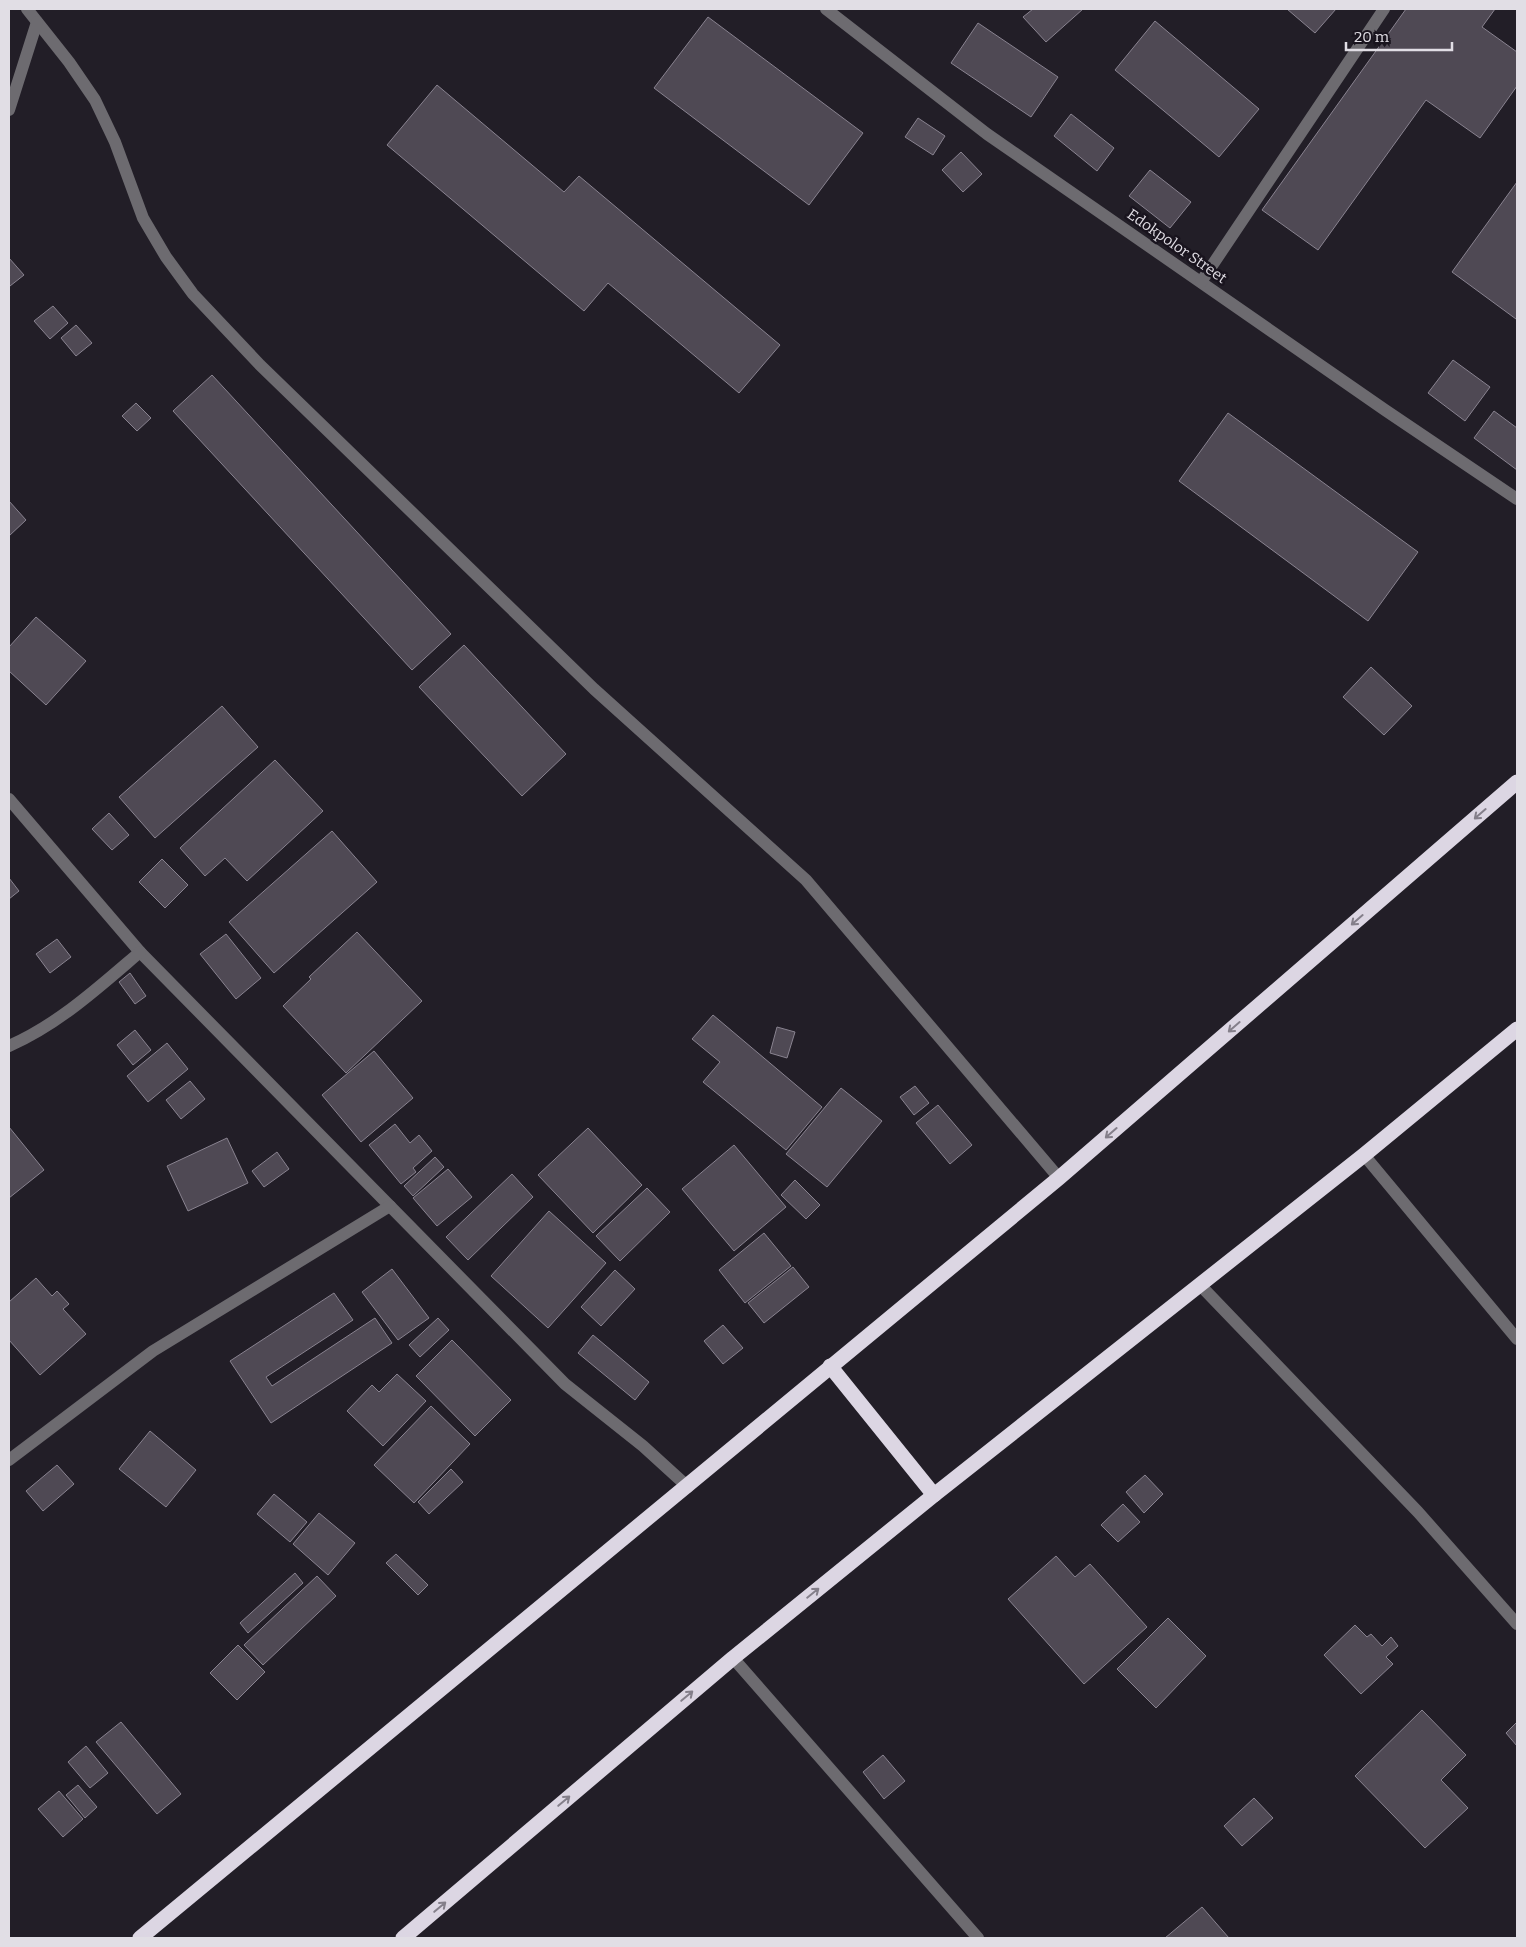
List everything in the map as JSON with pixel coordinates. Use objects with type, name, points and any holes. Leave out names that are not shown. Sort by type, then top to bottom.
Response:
[{"type":"highway","points":[[140,1938],[1059,1178],[1517,782]]},
{"type":"highway","points":[[403,1938],[732,1658],[934,1495],[1201,1286],[1517,1029]]},
{"type":"highway","points":[[830,1366],[934,1495]]},
{"type":"street","points":[[27,9],[95,100],[115,142],[144,218],[166,257],[193,294],[260,365],[594,689],[806,880],[1059,1178]]},
{"type":"street","name":"Edokpolor Street","points":[[826,9],[987,134],[1517,499]]},
{"type":"street","points":[[1201,282],[1384,9]]},
{"type":"street","points":[[9,110],[37,22]]},
{"type":"street","points":[[9,799],[140,952],[565,1384],[643,1446],[688,1486]]},
{"type":"street","points":[[9,1046],[28,1037],[62,1016],[98,989],[140,952]]},
{"type":"street","points":[[1364,1155],[1517,1339]]},
{"type":"street","points":[[9,1460],[153,1351],[390,1206]]},
{"type":"street","points":[[1201,1286],[1418,1512],[1517,1624]]},
{"type":"street","points":[[732,1658],[978,1938]]},
{"type":"building","points":[[1033,9],[1083,9],[1046,42],[1023,17]]},
{"type":"building","points":[[1287,9],[1336,9],[1315,33]]},
{"type":"building","points":[[1406,9],[1495,9],[1482,27],[1517,52],[1517,86],[1480,138],[1426,100],[1318,250],[1262,210]]},
{"type":"building","points":[[708,17],[863,133],[809,205],[654,88]]},
{"type":"building","points":[[1155,21],[1259,109],[1219,157],[1115,70]]},
{"type":"building","points":[[978,23],[1058,77],[1031,117],[951,63]]},
{"type":"building","points":[[437,85],[564,192],[579,176],[780,345],[739,393],[608,283],[584,311],[387,145]]},
{"type":"building","points":[[1071,114],[1114,148],[1097,171],[1054,136]]},
{"type":"building","points":[[918,118],[945,136],[933,155],[905,137]]},
{"type":"building","points":[[961,152],[982,174],[963,192],[942,170]]},
{"type":"building","points":[[1150,170],[1191,202],[1170,228],[1129,196]]},
{"type":"building","points":[[1517,182],[1517,318],[1516,319],[1452,272]]},
{"type":"building","points":[[9,258],[24,275],[10,286],[9,285]]},
{"type":"building","points":[[53,306],[68,323],[50,339],[34,321]]},
{"type":"building","points":[[76,325],[92,343],[76,356],[61,338]]},
{"type":"building","points":[[1453,360],[1490,387],[1465,421],[1428,393]]},
{"type":"building","points":[[212,375],[451,634],[412,670],[173,411]]},
{"type":"building","points":[[136,403],[151,418],[137,431],[122,416]]},
{"type":"building","points":[[1494,411],[1517,428],[1517,470],[1474,438]]},
{"type":"building","points":[[1228,413],[1418,552],[1368,621],[1179,481]]},
{"type":"building","points":[[9,501],[26,520],[9,536]]},
{"type":"building","points":[[36,617],[86,661],[46,705],[9,671],[9,647]]},
{"type":"building","points":[[464,645],[566,754],[522,796],[419,687]]},
{"type":"building","points":[[1371,667],[1412,706],[1384,735],[1343,697]]},
{"type":"building","points":[[222,706],[258,747],[155,838],[119,797]]},
{"type":"building","points":[[275,760],[323,811],[247,881],[225,858],[205,876],[180,848]]},
{"type":"building","points":[[109,813],[129,835],[112,850],[92,829]]},
{"type":"building","points":[[332,831],[377,882],[274,973],[229,922]]},
{"type":"building","points":[[162,859],[188,885],[165,908],[139,882]]},
{"type":"building","points":[[9,878],[19,891],[9,899]]},
{"type":"building","points":[[357,932],[422,1001],[346,1073],[283,1006],[311,979],[309,977]]},
{"type":"building","points":[[226,934],[261,978],[236,999],[200,954]]},
{"type":"building","points":[[57,939],[71,957],[50,973],[36,954]]},
{"type":"building","points":[[130,973],[146,996],[135,1004],[119,982]]},
{"type":"building","points":[[713,1015],[822,1107],[786,1150],[703,1082],[720,1062],[692,1039]]},
{"type":"building","points":[[777,1027],[795,1032],[787,1058],[770,1053]]},
{"type":"building","points":[[135,1030],[151,1050],[133,1065],[117,1045]]},
{"type":"building","points":[[167,1043],[188,1069],[148,1102],[127,1076]]},
{"type":"building","points":[[374,1051],[413,1098],[361,1142],[322,1095]]},
{"type":"building","points":[[190,1081],[205,1099],[181,1119],[166,1100]]},
{"type":"building","points":[[915,1086],[929,1103],[914,1115],[900,1097]]},
{"type":"building","points":[[841,1088],[882,1121],[827,1187],[786,1154]]},
{"type":"building","points":[[938,1105],[972,1145],[950,1164],[916,1123]]},
{"type":"building","points":[[395,1124],[410,1143],[419,1135],[432,1151],[413,1168],[416,1172],[401,1184],[369,1145]]},
{"type":"building","points":[[9,1127],[44,1170],[9,1198]]},
{"type":"building","points":[[588,1128],[642,1185],[593,1233],[538,1175]]},
{"type":"building","points":[[227,1138],[248,1183],[188,1211],[167,1166]]},
{"type":"building","points":[[734,1145],[786,1207],[734,1251],[682,1189]]},
{"type":"building","points":[[277,1152],[289,1169],[264,1187],[252,1171]]},
{"type":"building","points":[[435,1157],[444,1167],[413,1196],[404,1186]]},
{"type":"building","points":[[448,1169],[472,1197],[437,1226],[413,1198]]},
{"type":"building","points":[[512,1174],[533,1197],[468,1260],[446,1237]]},
{"type":"building","points":[[795,1180],[820,1205],[806,1219],[781,1195]]},
{"type":"building","points":[[647,1188],[670,1212],[620,1261],[596,1236]]},
{"type":"building","points":[[549,1211],[606,1263],[548,1328],[491,1276]]},
{"type":"building","points":[[764,1233],[791,1266],[745,1303],[719,1270]]},
{"type":"building","points":[[793,1267],[809,1287],[764,1323],[748,1303]]},
{"type":"building","points":[[392,1269],[429,1318],[398,1340],[362,1292]]},
{"type":"building","points":[[615,1270],[635,1289],[601,1326],[581,1307]]},
{"type":"building","points":[[36,1278],[52,1296],[57,1291],[69,1304],[63,1309],[86,1334],[40,1375],[9,1340],[9,1302]]},
{"type":"building","points":[[334,1293],[353,1320],[266,1377],[272,1386],[375,1318],[392,1343],[271,1423],[230,1361]]},
{"type":"building","points":[[438,1318],[449,1330],[420,1357],[409,1345]]},
{"type":"building","points":[[723,1325],[743,1348],[723,1364],[704,1341]]},
{"type":"building","points":[[593,1335],[649,1382],[635,1400],[578,1353]]},
{"type":"building","points":[[452,1340],[511,1400],[475,1436],[416,1376]]},
{"type":"building","points":[[397,1374],[426,1401],[383,1446],[347,1411],[372,1385],[379,1392]]},
{"type":"building","points":[[431,1406],[470,1444],[414,1503],[374,1465]]},
{"type":"building","points":[[150,1431],[196,1470],[166,1507],[119,1469]]},
{"type":"building","points":[[57,1465],[74,1484],[43,1511],[26,1491]]},
{"type":"building","points":[[451,1469],[463,1482],[429,1514],[418,1502]]},
{"type":"building","points":[[1145,1475],[1163,1494],[1144,1513],[1126,1492]]},
{"type":"building","points":[[274,1494],[307,1522],[290,1542],[257,1514]]},
{"type":"building","points":[[1123,1504],[1140,1522],[1118,1542],[1101,1525]]},
{"type":"building","points":[[319,1513],[355,1543],[328,1575],[293,1544]]},
{"type":"building","points":[[396,1554],[428,1585],[418,1595],[386,1563]]},
{"type":"building","points":[[1056,1556],[1075,1577],[1090,1564],[1147,1627],[1084,1684],[1008,1599]]},
{"type":"building","points":[[295,1573],[303,1583],[248,1633],[240,1623]]},
{"type":"building","points":[[317,1576],[336,1596],[263,1665],[244,1645]]},
{"type":"building","points":[[1168,1618],[1206,1656],[1156,1708],[1117,1669]]},
{"type":"building","points":[[1355,1625],[1367,1637],[1371,1634],[1382,1646],[1391,1637],[1398,1646],[1386,1657],[1393,1664],[1361,1694],[1324,1655]]},
{"type":"building","points":[[238,1645],[265,1672],[237,1700],[210,1673]]},
{"type":"building","points":[[1422,1710],[1466,1755],[1441,1780],[1468,1808],[1425,1848],[1355,1776]]},
{"type":"building","points":[[121,1722],[181,1794],[157,1814],[96,1742]]},
{"type":"building","points":[[1517,1722],[1517,1746],[1506,1733]]},
{"type":"building","points":[[86,1746],[108,1773],[90,1788],[68,1762]]},
{"type":"building","points":[[883,1755],[905,1781],[884,1799],[863,1772]]},
{"type":"building","points":[[78,1785],[97,1807],[85,1818],[66,1795]]},
{"type":"building","points":[[59,1791],[83,1819],[63,1837],[38,1809]]},
{"type":"building","points":[[1254,1798],[1273,1818],[1242,1846],[1224,1826]]},
{"type":"building","points":[[1202,1907],[1229,1938],[1165,1938]]}]
